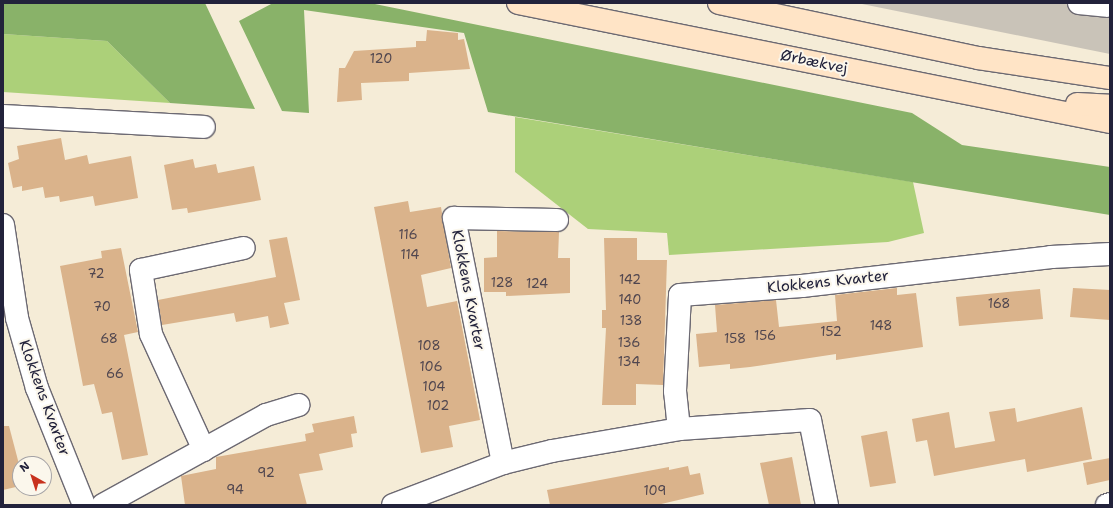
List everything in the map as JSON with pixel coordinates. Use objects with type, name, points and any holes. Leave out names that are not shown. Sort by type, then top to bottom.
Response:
[{"type":"main road","name":"Ørbækvej","points":[[518,3],[1110,122]]},
{"type":"main road","points":[[719,3],[978,58],[1110,78]]},
{"type":"main road","points":[[1042,109],[1086,103],[1110,106]]},
{"type":"street","points":[[1079,3],[1107,6]]},
{"type":"street","points":[[3,116],[204,127]]},
{"type":"street","name":"Klokkens Kvarter","points":[[503,463],[454,218],[557,220]]},
{"type":"street","name":"Klokkens Kvarter","points":[[3,225],[5,266],[17,318],[37,388],[84,505]]},
{"type":"street","points":[[204,450],[152,334],[141,270],[244,248]]},
{"type":"street","name":"Klokkens Kvarter","points":[[679,430],[675,391],[680,295],[802,286],[1051,257],[1110,254]]},
{"type":"street","points":[[103,505],[266,415],[298,405]]},
{"type":"street","points":[[393,505],[503,463],[679,430],[810,420],[827,505]]},
{"type":"shaded area","points":[[857,3],[1110,3],[1110,54]]},
{"type":"green space","points":[[3,3],[205,3],[255,109],[170,103],[107,41],[3,34]]},
{"type":"green space","points":[[273,3],[370,3],[912,113],[962,145],[1110,167],[1110,215],[488,112],[464,33],[304,10],[309,113],[282,111],[239,21]]},
{"type":"green space","points":[[3,34],[107,41],[170,103],[3,92]]},
{"type":"green space","points":[[515,117],[913,182],[924,233],[888,242],[669,255],[667,233],[588,229],[515,172]]},
{"type":"building","points":[[427,30],[458,33],[458,40],[464,39],[470,69],[409,73],[409,81],[361,83],[362,100],[337,102],[339,68],[345,68],[354,51],[416,47],[416,41],[426,41]]},
{"type":"building","points":[[61,138],[65,160],[87,155],[89,164],[131,156],[138,198],[95,206],[93,196],[60,202],[59,196],[45,198],[43,187],[22,191],[22,186],[13,188],[8,163],[19,159],[17,146]]},
{"type":"building","points":[[193,159],[195,168],[216,164],[218,173],[254,166],[261,200],[188,213],[187,208],[172,210],[164,165]]},
{"type":"building","points":[[408,201],[410,212],[441,207],[451,268],[421,275],[427,307],[457,301],[480,420],[449,426],[453,447],[421,453],[374,207]]},
{"type":"building","points":[[497,231],[559,232],[558,258],[570,258],[570,293],[506,296],[506,292],[484,292],[484,258],[497,257]]},
{"type":"building","points":[[287,237],[300,300],[284,303],[289,324],[270,328],[268,316],[236,322],[234,313],[162,325],[158,300],[276,277],[269,240]]},
{"type":"building","points":[[604,238],[637,238],[637,260],[667,260],[663,385],[636,384],[636,405],[602,405],[606,328],[602,328],[602,310],[606,310]]},
{"type":"building","points":[[121,248],[138,332],[124,335],[148,455],[122,460],[112,412],[102,414],[94,384],[83,386],[60,266],[102,258],[101,251]]},
{"type":"building","points":[[897,288],[897,295],[916,293],[923,347],[836,360],[836,354],[730,369],[730,364],[699,367],[696,334],[717,332],[715,305],[776,300],[779,327],[837,321],[835,295]]},
{"type":"building","points":[[1073,288],[1110,290],[1110,320],[1070,317]]},
{"type":"building","points":[[1040,289],[1043,319],[959,326],[956,297]]},
{"type":"building","points":[[1082,407],[1092,459],[1027,472],[1025,459],[934,476],[927,440],[916,442],[912,419],[949,412],[955,448],[995,441],[989,412],[1015,408],[1017,422]]},
{"type":"building","points":[[354,416],[357,433],[351,434],[353,447],[319,454],[323,470],[299,474],[307,505],[185,505],[181,476],[216,469],[216,457],[306,441],[305,434],[314,432],[312,424]]},
{"type":"building","points":[[3,426],[9,426],[17,456],[12,456],[12,488],[3,490]]},
{"type":"building","points":[[887,431],[896,483],[870,487],[861,436]]},
{"type":"building","points":[[792,457],[801,505],[769,505],[760,463]]},
{"type":"building","points":[[1110,458],[1110,480],[1087,485],[1083,463]]},
{"type":"building","points":[[688,466],[690,475],[700,473],[704,494],[657,505],[550,505],[547,490],[669,467],[669,470]]}]
